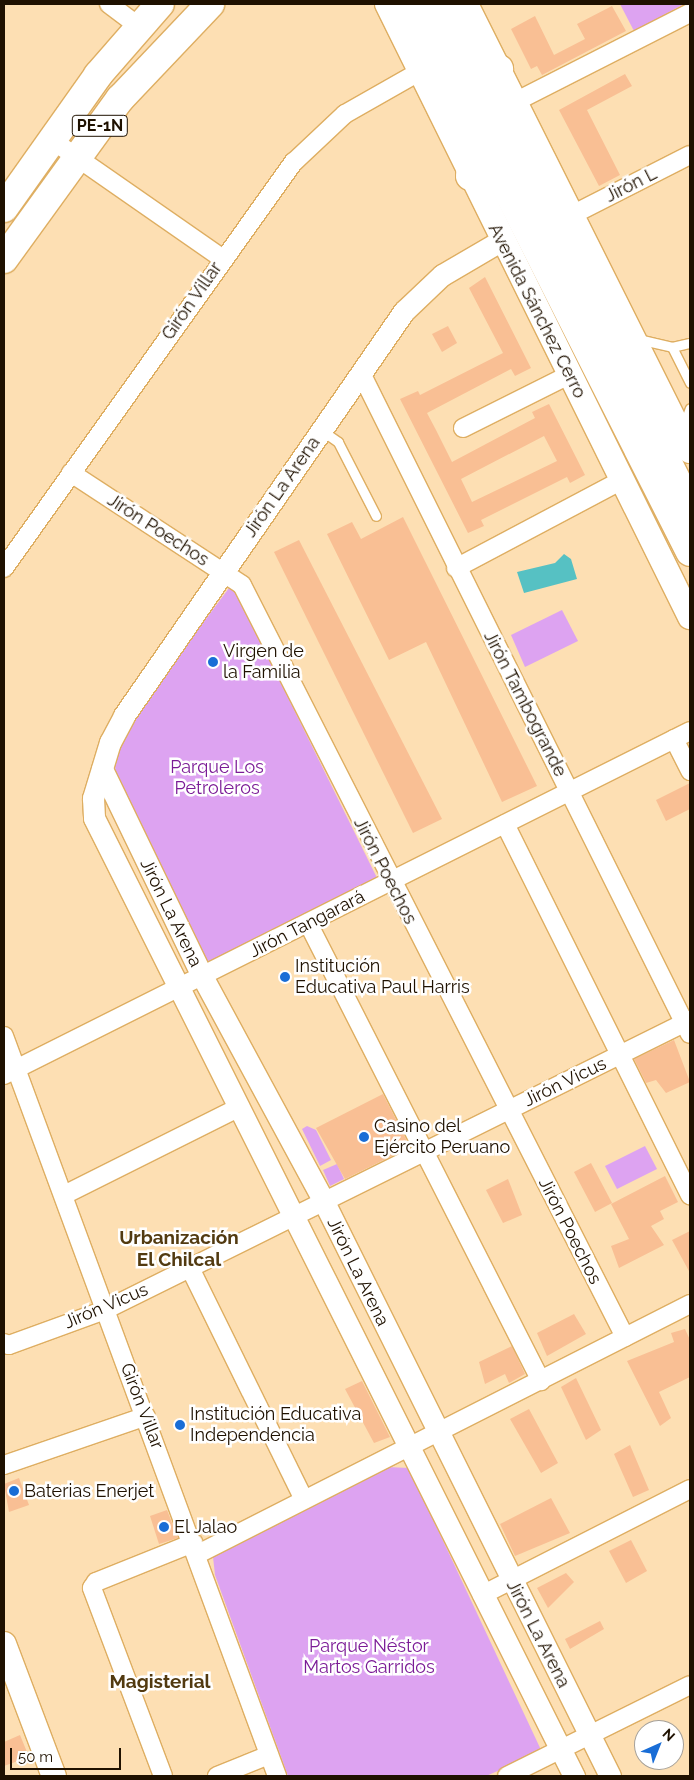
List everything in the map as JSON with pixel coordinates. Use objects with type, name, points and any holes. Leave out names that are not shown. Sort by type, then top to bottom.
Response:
[{"type":"main road","name":"PE-1N","points":[[4,208],[52,140],[138,26],[160,4]]},
{"type":"main road","name":"PE-1N","points":[[4,259],[76,156],[158,55],[210,4]]},
{"type":"main road","name":"Avenida Sánchez Cerro","points":[[387,4],[470,176],[690,617]]},
{"type":"main road","name":"Avenida Sánchez Cerro","points":[[413,4],[463,99],[690,552]]},
{"type":"main road","points":[[439,4],[690,507]]},
{"type":"main road","points":[[466,4],[687,443]]},
{"type":"main road","points":[[460,49],[499,69]]},
{"type":"main road","points":[[463,99],[464,136],[472,153],[470,176]]},
{"type":"main road","points":[[4,1644],[54,1776]]},
{"type":"street","points":[[109,4],[138,26]]},
{"type":"street","points":[[515,102],[690,14]]},
{"type":"street","name":"Girón Villar","points":[[4,568],[222,258],[319,135],[345,114],[419,72]]},
{"type":"street","points":[[52,140],[222,258]]},
{"type":"street","name":"Jirón L","points":[[572,215],[690,155]]},
{"type":"street","name":"Jirón La Arena","points":[[502,240],[422,291],[361,373],[124,716],[110,742],[102,769],[94,798],[94,818],[574,1776]]},
{"type":"street","name":"Jirón Tambogrande","points":[[361,373],[456,568],[688,1025]]},
{"type":"street","points":[[463,428],[569,375]]},
{"type":"street","name":"Jirón Poechos","points":[[71,473],[242,585],[391,882],[624,1337]]},
{"type":"street","points":[[456,568],[622,480]]},
{"type":"street","name":"Jirón Tangarará","points":[[10,1072],[690,731]]},
{"type":"street","points":[[674,739],[690,771]]},
{"type":"street","name":"Jirón La Arena","points":[[102,769],[202,976],[324,1202],[510,1581],[610,1776]]},
{"type":"street","points":[[505,824],[690,1194]]},
{"type":"street","points":[[308,923],[541,1381]]},
{"type":"street","name":"Jirón Vicus","points":[[4,1343],[9,1345],[105,1310],[620,1055],[688,1025]]},
{"type":"street","name":"Girón Villar","points":[[4,1036],[10,1072],[64,1195],[105,1310],[196,1549],[277,1776]]},
{"type":"street","points":[[64,1195],[240,1107]]},
{"type":"street","points":[[190,1268],[304,1500]]},
{"type":"street","points":[[163,1776],[92,1588],[96,1582],[196,1549],[304,1500],[690,1304]]},
{"type":"street","points":[[4,1465],[146,1416]]},
{"type":"street","points":[[482,1595],[690,1489]]},
{"type":"street","points":[[507,1776],[561,1752],[690,1685]]},
{"type":"street","points":[[217,1776],[269,1755]]},
{"type":"lane","points":[[633,338],[672,347],[690,343]]},
{"type":"lane","points":[[672,347],[690,383]]},
{"type":"lane","points":[[687,443],[690,408]]},
{"type":"lane","points":[[321,430],[338,442],[376,516]]},
{"type":"green space","points":[[620,4],[684,4],[634,31]]},
{"type":"green space","name":"Parque Los Petroleros","points":[[232,584],[379,882],[203,969],[122,809],[115,767],[127,725]]},
{"type":"green space","points":[[562,610],[578,641],[525,667],[511,635]]},
{"type":"green space","points":[[307,1126],[316,1130],[331,1160],[320,1166],[302,1129]]},
{"type":"green space","points":[[645,1146],[657,1169],[617,1189],[605,1166]]},
{"type":"green space","points":[[337,1164],[344,1179],[330,1186],[323,1170]]},
{"type":"green space","name":"Parque Néstor Martos Garridos","points":[[387,1467],[409,1468],[542,1752],[486,1776],[288,1776],[215,1575],[213,1557],[221,1547]]},
{"type":"water","points":[[564,554],[571,559],[577,579],[524,593],[517,572],[555,563]]},
{"type":"building","points":[[612,6],[626,31],[542,75],[537,66],[531,69],[511,29],[535,16],[554,55],[585,39],[577,24]]},
{"type":"building","points":[[625,74],[632,86],[587,110],[620,175],[599,186],[559,110]]},
{"type":"building","points":[[485,277],[531,368],[515,376],[511,369],[427,413],[452,462],[535,418],[532,412],[549,404],[585,475],[570,483],[567,477],[481,520],[484,526],[468,533],[400,399],[418,391],[420,395],[503,353],[469,288]],"holes":[[[544,436],[557,461],[472,502],[461,479]]]},
{"type":"building","points":[[448,326],[457,343],[442,352],[432,334]]},
{"type":"building","points":[[403,517],[537,786],[502,802],[426,642],[389,660],[327,534],[352,522],[361,539]]},
{"type":"building","points":[[299,540],[442,819],[413,833],[274,552]]},
{"type":"building","points":[[690,783],[690,809],[666,821],[656,800]]},
{"type":"building","points":[[674,1040],[690,1082],[666,1093],[656,1080],[646,1083],[634,1059]]},
{"type":"building","name":"Casino del Ejército Peruano","points":[[383,1094],[410,1147],[345,1179],[316,1128]]},
{"type":"building","points":[[591,1163],[612,1203],[595,1212],[574,1172]]},
{"type":"building","points":[[665,1176],[678,1202],[660,1211],[664,1219],[651,1226],[664,1245],[619,1268],[611,1246],[629,1239],[611,1204]]},
{"type":"building","points":[[508,1179],[522,1215],[503,1223],[486,1190]]},
{"type":"building","points":[[690,1231],[690,1273],[672,1240]]},
{"type":"building","points":[[574,1314],[586,1334],[547,1356],[537,1333]]},
{"type":"building","points":[[685,1329],[690,1340],[690,1377],[659,1392],[671,1418],[660,1426],[627,1361],[674,1342],[671,1333]]},
{"type":"building","points":[[512,1346],[525,1374],[509,1383],[505,1374],[485,1384],[479,1362]]},
{"type":"building","points":[[576,1378],[601,1430],[586,1440],[561,1387]]},
{"type":"building","points":[[362,1381],[390,1437],[374,1443],[345,1389]]},
{"type":"building","points":[[529,1409],[558,1463],[541,1473],[510,1419]]},
{"type":"building","points":[[630,1445],[649,1490],[633,1497],[614,1454]]},
{"type":"building","name":"Baterias Enerjet","points":[[19,1478],[29,1505],[9,1512],[4,1484]]},
{"type":"building","points":[[551,1498],[570,1533],[515,1556],[500,1524]]},
{"type":"building","name":"El Jalao","points":[[167,1510],[178,1538],[159,1544],[150,1516]]},
{"type":"building","points":[[631,1540],[647,1571],[626,1583],[609,1551]]},
{"type":"building","points":[[566,1573],[574,1582],[548,1608],[537,1588]]},
{"type":"building","points":[[600,1621],[604,1629],[570,1649],[565,1639]]},
{"type":"building","points":[[20,1735],[29,1757],[4,1766],[4,1742]]},
{"type":"place","name":"Virgen de la Familia","points":[[213,662]]},
{"type":"place","name":"Institución Educativa Paul Harris","points":[[285,977]]},
{"type":"place","name":"Casino del Ejército Peruano","points":[[364,1137]]},
{"type":"place","name":"Institución Educativa Independencia","points":[[180,1425]]},
{"type":"place","name":"Baterias Enerjet","points":[[14,1491]]},
{"type":"place","name":"El Jalao","points":[[164,1527]]},
{"type":"district","name":"Urbanización El Chilcal","points":[[179,1249]]},
{"type":"district","name":"Magisterial","points":[[160,1682]]}]
